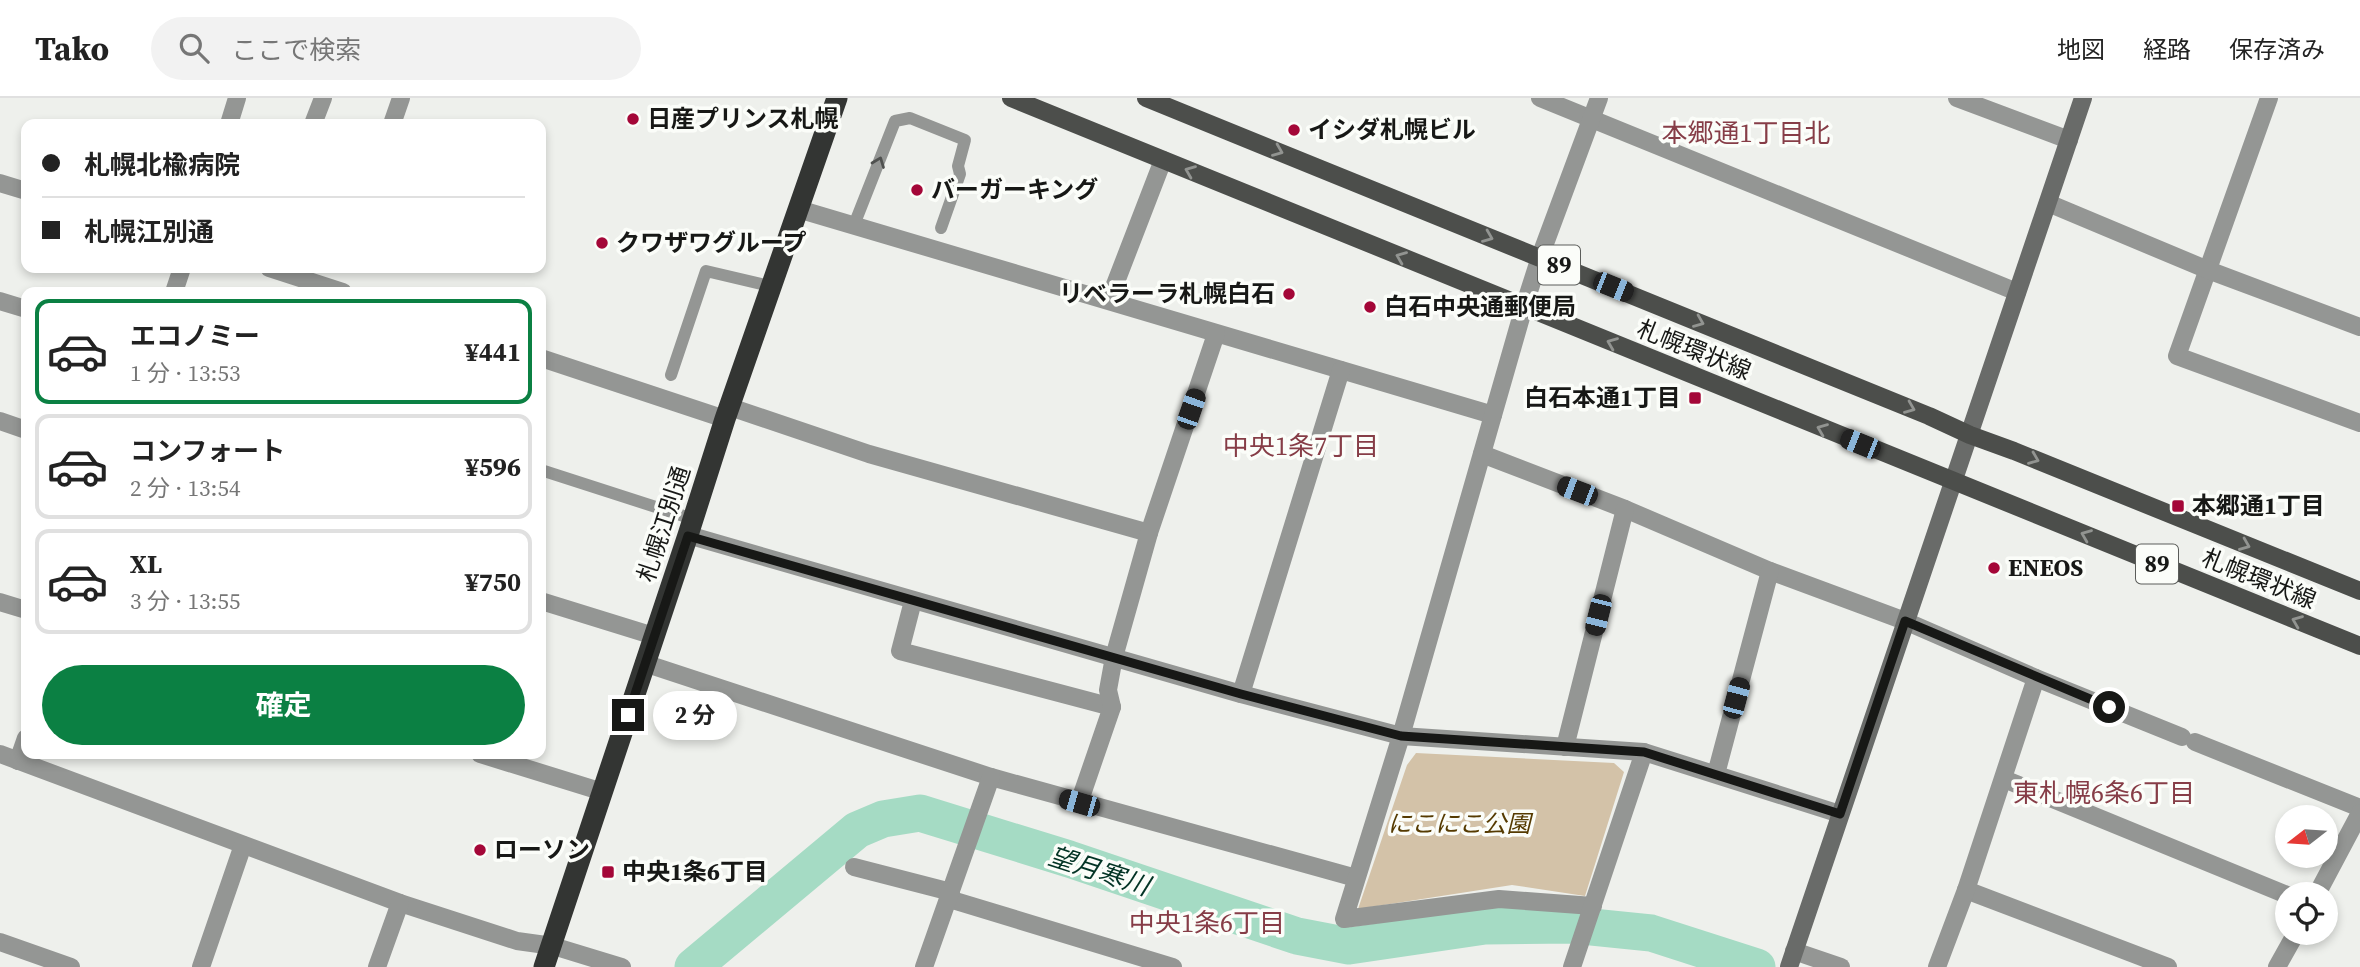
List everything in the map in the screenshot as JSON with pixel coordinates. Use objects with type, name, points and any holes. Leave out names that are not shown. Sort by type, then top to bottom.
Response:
[{"type":"highway","name":"札幌江別通","points":[[544,967],[727,413],[837,98]]},
{"type":"main road","name":"札幌環状線","points":[[1011,98],[2360,646]]},
{"type":"main road","name":"札幌環状線","points":[[1146,98],[1970,435],[2360,591]]},
{"type":"street","points":[[231,119],[237,98]]},
{"type":"street","points":[[315,119],[323,98]]},
{"type":"street","points":[[394,119],[401,98]]},
{"type":"street","points":[[1540,98],[2017,292]]},
{"type":"street","points":[[1591,912],[1499,899],[1344,919],[1401,736],[1524,307],[1599,98]]},
{"type":"street","points":[[1957,98],[2069,140]]},
{"type":"street","points":[[1841,967],[1792,959],[2084,98]]},
{"type":"street","points":[[2269,98],[2177,356],[2360,423]]},
{"type":"street","points":[[1108,300],[1163,160]]},
{"type":"street","points":[[0,183],[21,189]]},
{"type":"street","points":[[2048,203],[2208,270],[2360,327]]},
{"type":"street","points":[[798,209],[1493,415]]},
{"type":"street","points":[[284,273],[328,287]]},
{"type":"street","points":[[0,301],[21,307]]},
{"type":"street","points":[[1079,803],[1112,708],[1108,690],[1114,657],[1150,533],[1216,334]]},
{"type":"street","points":[[546,359],[1150,533]]},
{"type":"street","points":[[1241,694],[1341,370]]},
{"type":"street","points":[[0,421],[21,428]]},
{"type":"street","points":[[1482,454],[1625,509],[1770,571],[1905,621],[2036,678],[2360,811],[2323,882]]},
{"type":"street","points":[[1565,747],[1625,509]]},
{"type":"street","points":[[691,527],[913,601],[1241,694],[1401,736],[1644,752],[1840,814]]},
{"type":"street","points":[[1716,774],[1770,571]]},
{"type":"street","points":[[913,601],[900,650],[1112,708]]},
{"type":"street","points":[[0,602],[21,608]]},
{"type":"street","points":[[546,603],[654,636]]},
{"type":"street","points":[[644,663],[991,777],[1356,878]]},
{"type":"street","points":[[1937,967],[1966,890],[2036,678]]},
{"type":"street","points":[[18,761],[21,752]]},
{"type":"street","points":[[1572,967],[1644,752]]},
{"type":"street","points":[[0,754],[400,903],[517,941],[553,946],[622,967]]},
{"type":"street","points":[[496,759],[603,792]]},
{"type":"street","points":[[924,967],[991,777]]},
{"type":"street","points":[[2004,779],[2275,890]]},
{"type":"street","points":[[201,967],[243,845]]},
{"type":"street","points":[[854,867],[1173,967]]},
{"type":"street","points":[[1966,890],[2168,967]]},
{"type":"street","points":[[377,967],[400,903]]},
{"type":"street","points":[[0,943],[71,967]]},
{"type":"street","points":[[2277,967],[2289,945]]},
{"type":"lane","points":[[854,225],[895,121],[910,118],[965,140],[958,166],[960,174],[941,228]]},
{"type":"lane","points":[[671,375],[706,271],[770,286]]},
{"type":"lane","points":[[546,472],[691,527]]},
{"type":"green space","name":"にこにこ公園","points":[[1416,753],[1614,763],[1624,772],[1585,896],[1512,885],[1358,909],[1407,765]]},
{"type":"waterway","name":"望月寒川","points":[[693,967],[857,830],[883,819],[920,813],[1069,859],[1297,936],[1349,946],[1485,926],[1572,925],[1651,933],[1757,967]]},
{"type":"place","name":"日産プリンス札幌","points":[[633,119]]},
{"type":"place","name":"イシダ札幌ビル","points":[[1294,130]]},
{"type":"place","name":"バーガーキング","points":[[917,190]]},
{"type":"place","name":"クワザワグループ","points":[[602,243]]},
{"type":"place","name":"リベラーラ札幌白石","points":[[1289,294]]},
{"type":"place","name":"白石中央通郵便局","points":[[1370,307]]},
{"type":"place","name":"白石本通1丁目","points":[[1695,398]]},
{"type":"place","name":"本郷通1丁目","points":[[2178,506]]},
{"type":"place","name":"ENEOS","points":[[1994,568]]},
{"type":"place","name":"ローソン","points":[[480,850]]},
{"type":"place","name":"中央1条6丁目","points":[[608,872]]},
{"type":"district","name":"本郷通1丁目北","points":[[1746,133]]},
{"type":"district","name":"中央1条7丁目","points":[[1301,446]]},
{"type":"district","name":"東札幌6条6丁目","points":[[2104,793]]},
{"type":"district","name":"中央1条6丁目","points":[[1207,923]]},
{"type":"route","points":[[628,715],[688,536],[1241,694],[1401,736],[1644,752],[1840,814],[1905,621],[2109,707]]}]
